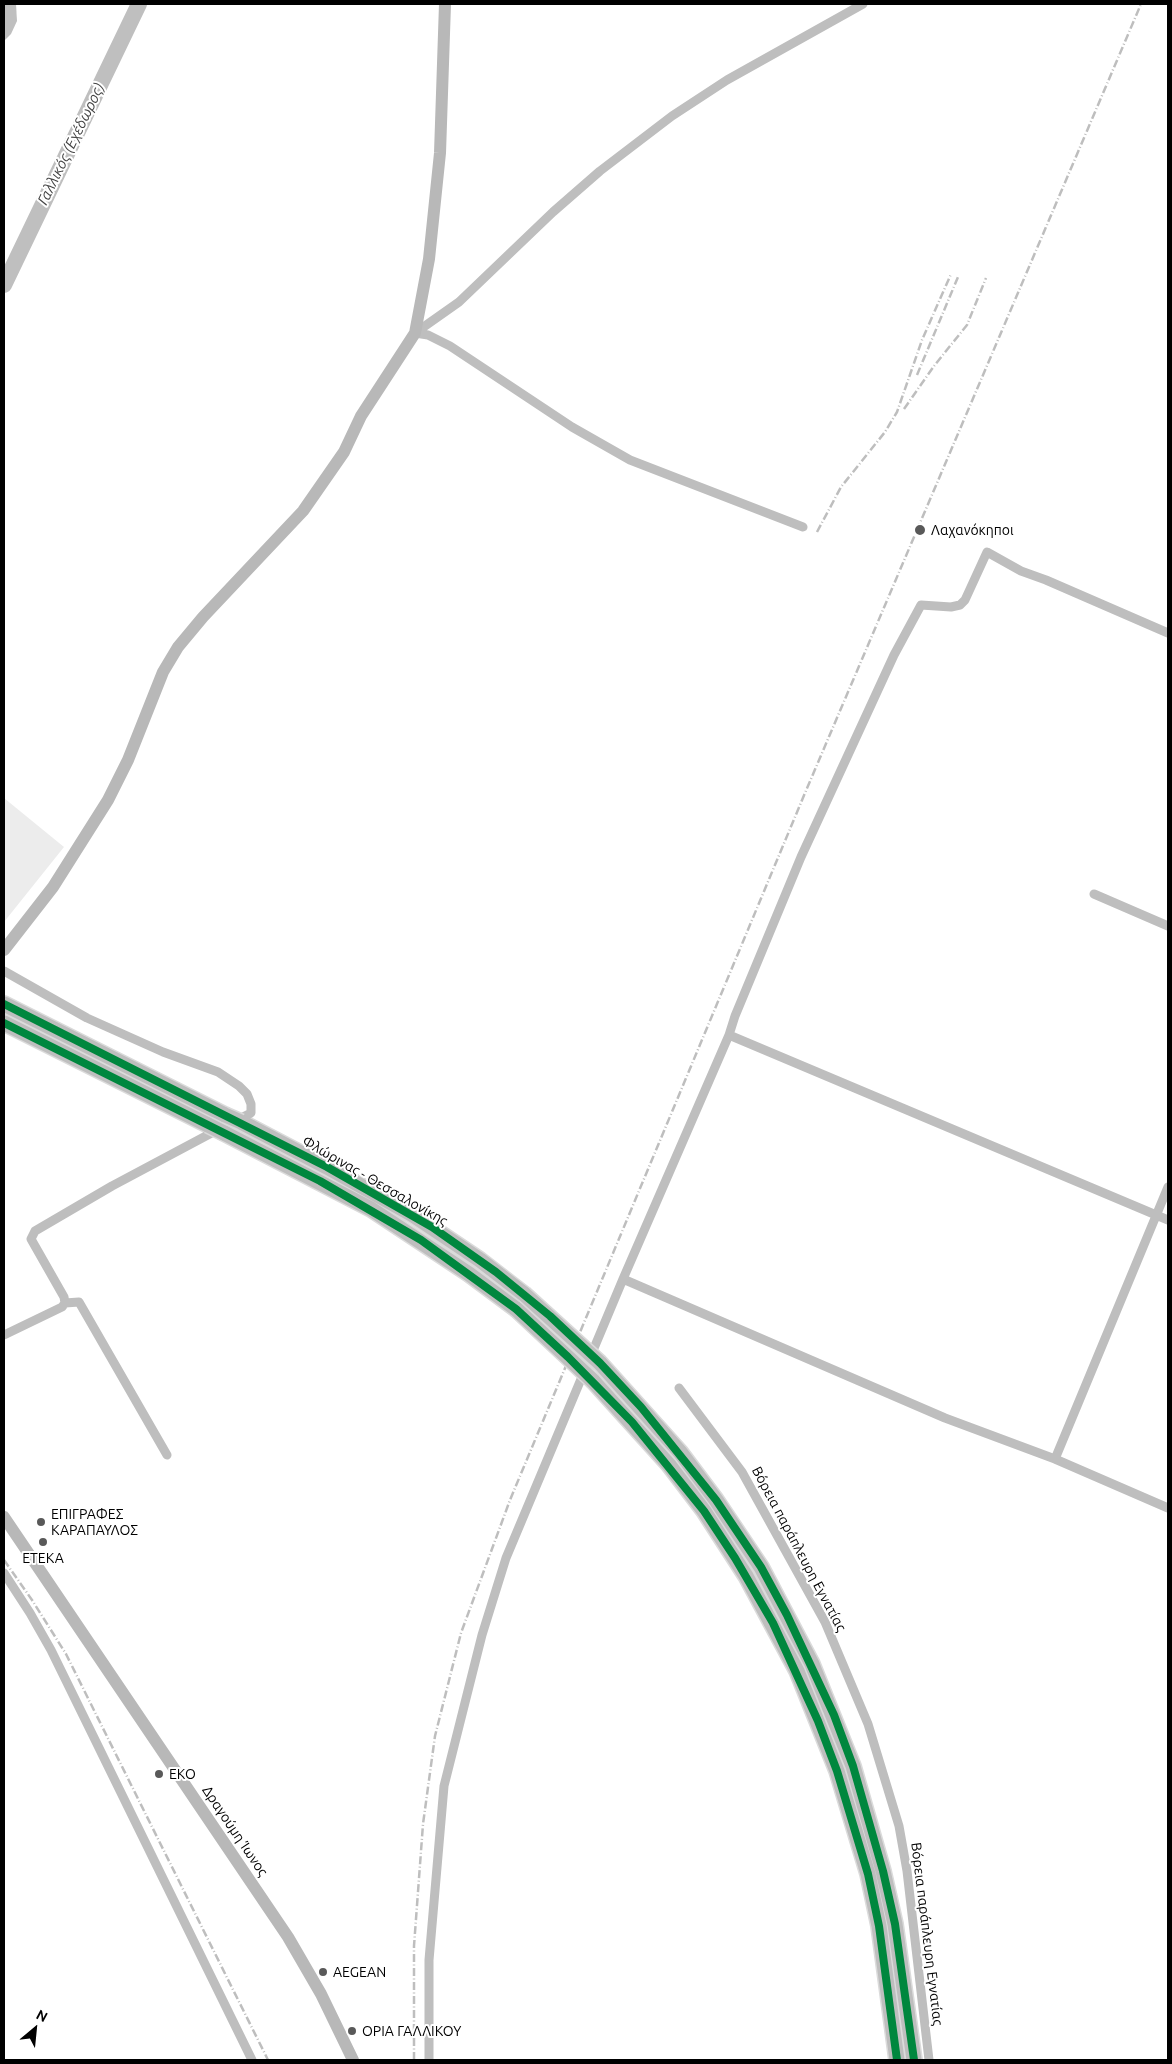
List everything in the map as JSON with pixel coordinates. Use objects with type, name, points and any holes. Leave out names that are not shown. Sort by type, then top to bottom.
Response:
[{"type":"main road","name":"Φλώρινας - Θεσσαλονίκης","points":[[4,1004],[327,1166],[406,1211],[480,1260],[524,1294],[600,1363],[680,1452],[761,1567],[819,1681],[853,1766],[870,1818],[895,1924],[914,2060]]},
{"type":"main road","name":"Φλώρινας - Θεσσαλονίκης","points":[[4,1023],[224,1133],[371,1210],[453,1262],[516,1309],[593,1381],[632,1422],[704,1510],[735,1558],[773,1623],[818,1721],[854,1822],[879,1926],[897,2060]]},
{"type":"street","points":[[415,333],[429,259],[440,153],[444,4]]},
{"type":"street","points":[[4,950],[53,887],[108,800],[128,760],[163,672],[178,647],[202,617],[286,530],[313,497],[344,452],[361,416],[415,333],[459,302],[553,212],[600,171],[672,116],[727,80],[863,4]]},
{"type":"street","points":[[415,333],[428,335],[450,346],[585,435],[630,460],[803,527]]},
{"type":"street","points":[[429,2060],[429,1960],[444,1786],[482,1635],[506,1558],[623,1279],[730,1035],[735,1016],[802,857],[894,655],[921,605],[951,607],[960,605],[970,591],[984,555],[989,552],[1006,564],[1021,571],[1046,580],[1168,634]]},
{"type":"street","points":[[1094,894],[1168,926]]},
{"type":"street","points":[[4,971],[87,1018],[163,1052],[218,1072],[239,1086],[247,1094],[251,1104],[251,1113],[112,1186],[35,1231],[31,1239],[64,1297],[65,1303]]},
{"type":"street","points":[[730,1035],[1168,1220]]},
{"type":"street","points":[[1055,1459],[1168,1187]]},
{"type":"street","points":[[623,1279],[945,1418],[1055,1459],[1168,1508]]},
{"type":"street","points":[[4,1336],[62,1307],[65,1303],[74,1301],[82,1306],[167,1455]]},
{"type":"street","name":"Βόρεια παράπλευρη Εγνατίας","points":[[679,1388],[742,1472],[825,1622],[868,1724],[899,1826],[907,1871],[929,2060]]},
{"type":"street","name":"Δραγούμη Ίωνος","points":[[4,1517],[288,1937],[321,1994],[353,2060]]},
{"type":"street","points":[[4,1573],[30,1613],[50,1650],[252,2060]]},
{"type":"shaded area","points":[[4,4],[16,4],[17,21],[11,34],[4,41]]},
{"type":"shaded area","points":[[4,798],[64,847],[4,922]]},
{"type":"waterway","name":"Γαλλικός (Εχέδωρος)","points":[[4,285],[139,4]]},
{"type":"railway","points":[[414,2060],[414,1946],[423,1824],[435,1736],[461,1633],[510,1500],[805,793],[1141,4]]},
{"type":"railway","points":[[817,532],[841,487],[885,432],[897,412],[922,340],[951,274]]},
{"type":"railway","points":[[917,375],[958,277]]},
{"type":"railway","points":[[904,409],[934,366],[967,325],[986,278]]},
{"type":"railway","points":[[4,1560],[66,1654],[268,2060]]},
{"type":"cycle path","points":[[4,1004],[327,1167],[432,1227],[496,1272],[550,1316],[600,1363],[641,1407],[716,1500],[761,1567],[787,1615],[834,1715],[853,1766],[883,1871],[895,1924],[914,2060]]},
{"type":"cycle path","points":[[4,1023],[320,1181],[421,1240],[516,1309],[568,1357],[632,1422],[704,1511],[735,1558],[773,1623],[818,1721],[837,1771],[868,1874],[879,1926],[897,2060]]},
{"type":"place","name":"Λαχανόκηποι","points":[[920,530]]},
{"type":"place","name":"ΕΠΙΓΡΑΦΕΣ ΚΑΡΑΠΑΥΛΟΣ","points":[[41,1522]]},
{"type":"place","name":"ΕΤΕΚΑ","points":[[43,1542]]},
{"type":"place","name":"EKO","points":[[159,1774]]},
{"type":"place","name":"AEGEAN","points":[[323,1972]]},
{"type":"place","name":"ΟΡΙΑ ΓΑΛΛΙΚΟΥ","points":[[352,2031]]}]
